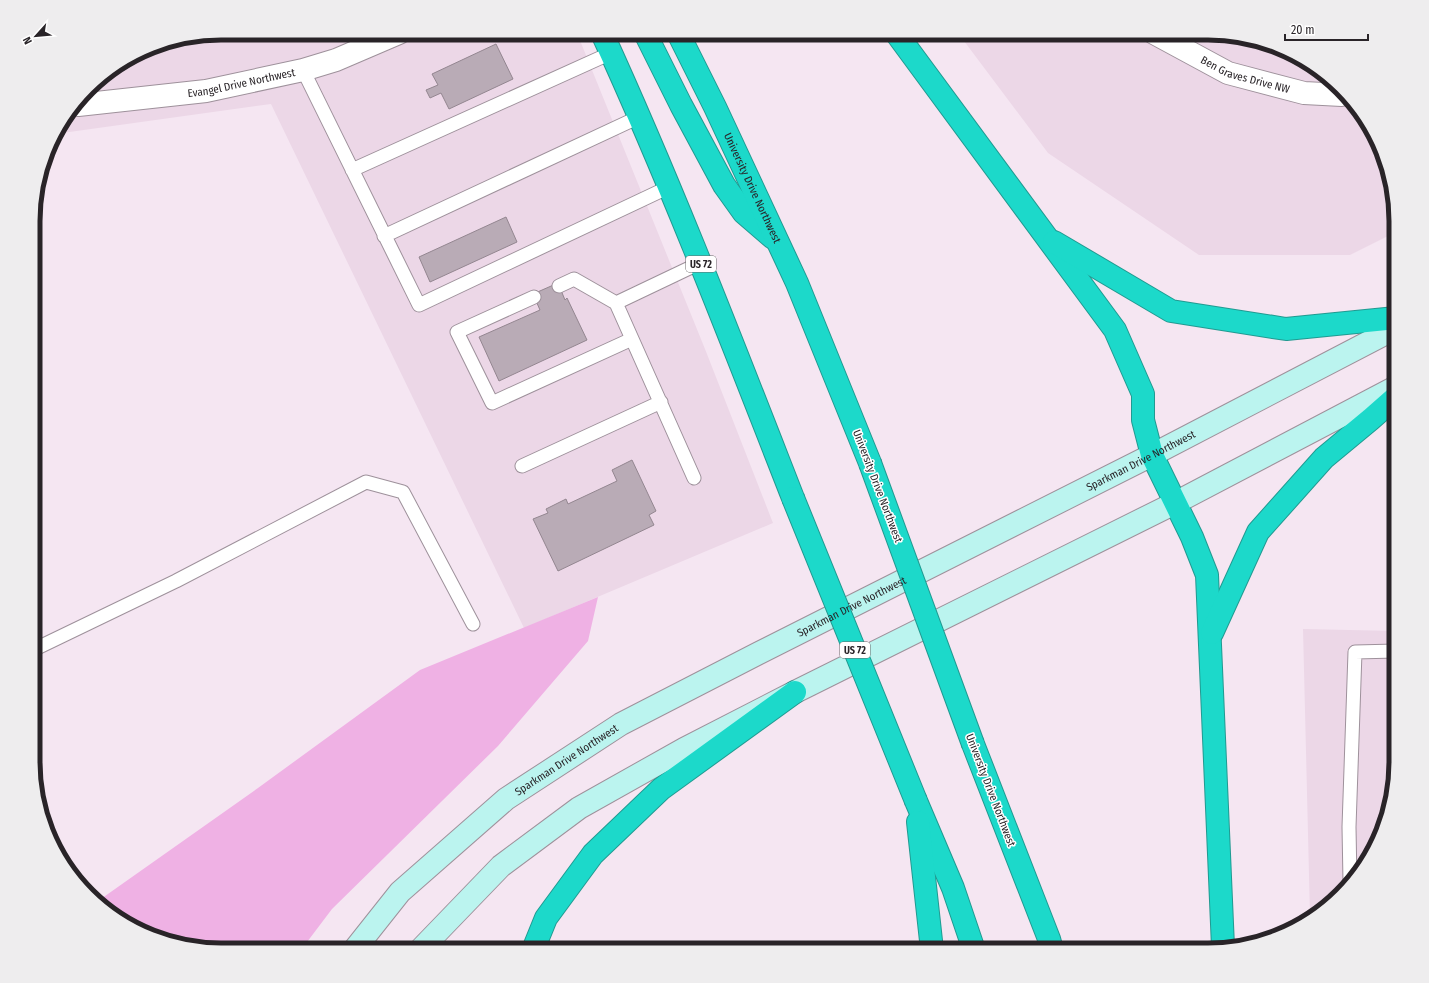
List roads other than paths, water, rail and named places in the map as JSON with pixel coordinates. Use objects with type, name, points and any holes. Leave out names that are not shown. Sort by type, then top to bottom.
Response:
[{"type":"highway","name":"US 72","points":[[605,40],[669,187],[916,801],[954,888],[972,943]]},
{"type":"highway","points":[[648,40],[724,185],[744,213],[778,242]]},
{"type":"highway","name":"University Drive Northwest","points":[[682,40],[715,107],[797,283],[870,464],[973,744],[1050,943]]},
{"type":"highway","points":[[901,40],[1115,330],[1143,394],[1142,420],[1152,455],[1207,574],[1223,943]]},
{"type":"highway","points":[[1046,238],[1171,310],[1286,329],[1389,319]]},
{"type":"highway","points":[[1210,638],[1258,532],[1324,458],[1389,403]]},
{"type":"highway","points":[[536,943],[546,918],[593,854],[661,789],[795,692]]},
{"type":"highway","points":[[916,801],[931,943]]},
{"type":"main road","name":"Sparkman Drive Northwest","points":[[360,943],[400,892],[506,799],[621,724],[1152,455],[1389,332]]},
{"type":"main road","points":[[427,943],[501,866],[579,808],[684,749],[795,692],[1175,503],[1389,390]]},
{"type":"street","name":"Evangel Drive Northwest","points":[[83,104],[206,91],[303,70],[336,60],[381,40]]},
{"type":"street","name":"Ben Graves Drive NW","points":[[1167,40],[1228,73],[1304,94],[1338,95]]},
{"type":"lane","points":[[352,170],[611,54]]},
{"type":"lane","points":[[303,70],[419,305],[669,187]]},
{"type":"lane","points":[[384,236],[639,117]]},
{"type":"lane","points":[[616,303],[700,263]]},
{"type":"lane","points":[[559,286],[574,279],[616,303],[694,478]]},
{"type":"lane","points":[[534,297],[457,332],[492,403],[632,339]]},
{"type":"lane","points":[[522,466],[661,402]]},
{"type":"lane","points":[[40,647],[176,581],[366,482],[403,492],[473,624]]},
{"type":"lane","points":[[1350,874],[1349,827],[1355,652],[1389,651]]}]
